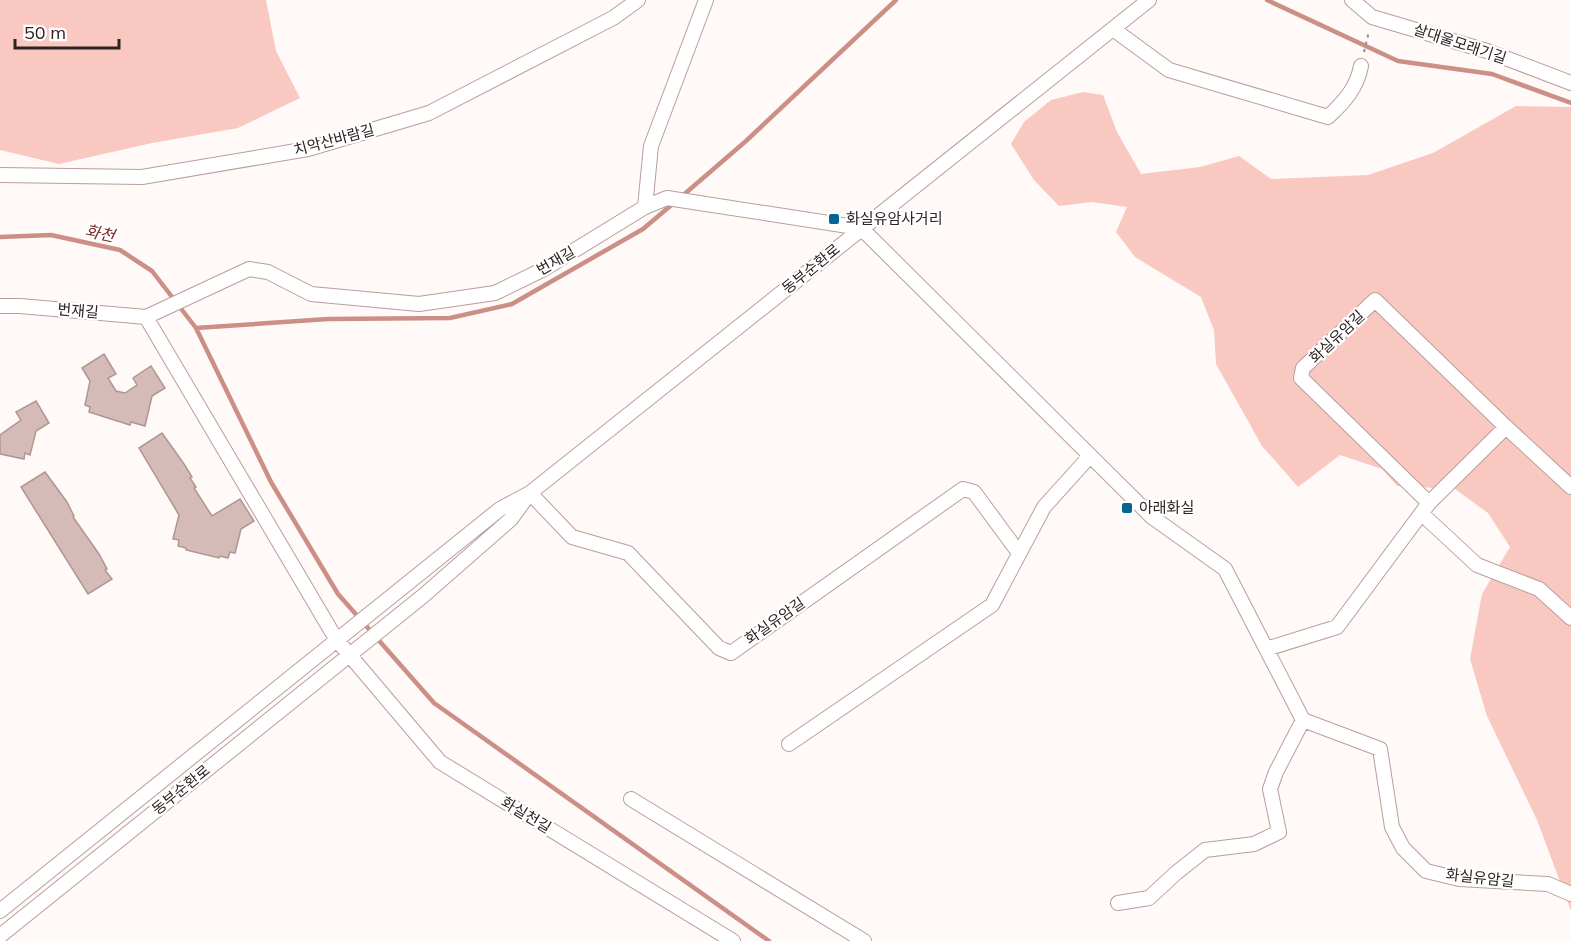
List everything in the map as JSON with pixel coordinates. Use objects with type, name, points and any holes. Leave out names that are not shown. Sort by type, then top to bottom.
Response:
[{"type":"street","name":"치악산바람길","points":[[0,175],[142,177],[308,149],[429,113],[613,18],[638,0]]},
{"type":"street","points":[[645,207],[651,146],[706,0]]},
{"type":"street","name":"동부순환로","points":[[0,910],[500,509],[530,493],[1149,0]]},
{"type":"street","name":"살대울모래기길","points":[[1352,0],[1372,16],[1487,51],[1571,83]]},
{"type":"street","points":[[1113,29],[1169,70],[1328,117],[1344,102],[1359,79],[1361,66]]},
{"type":"street","name":"번재길","points":[[0,306],[151,315],[249,269],[268,272],[311,294],[419,304],[495,293],[544,269],[645,207],[668,198],[861,228]]},
{"type":"street","points":[[861,228],[1152,517],[1225,569],[1303,720],[1276,772],[1270,789],[1279,832],[1254,844],[1205,850],[1149,898],[1118,903]]},
{"type":"street","name":"화실유암길","points":[[1571,487],[1375,300],[1303,368],[1301,378],[1477,566],[1539,590],[1571,618]]},
{"type":"street","name":"화실천길","points":[[151,315],[336,639],[440,762],[733,941]]},
{"type":"street","points":[[1266,649],[1337,627],[1425,508],[1506,427]]},
{"type":"street","points":[[789,744],[992,605],[1044,507],[1090,456]]},
{"type":"street","name":"화실유암길","points":[[530,493],[572,537],[628,553],[719,648],[731,653],[963,489],[974,492],[1020,553]]},
{"type":"street","name":"동부순환로","points":[[0,936],[423,596],[511,519],[530,493]]},
{"type":"street","name":"화실유암길","points":[[1303,720],[1380,749],[1392,827],[1403,848],[1426,870],[1459,879],[1548,884],[1571,894]]},
{"type":"street","points":[[632,799],[864,941]]},
{"type":"path","points":[[1361,66],[1368,33]]},
{"type":"shaded area","points":[[0,0],[266,0],[276,51],[300,98],[238,128],[152,143],[59,164],[0,150]]},
{"type":"shaded area","points":[[1083,92],[1103,95],[1117,132],[1141,174],[1200,167],[1239,156],[1271,179],[1368,175],[1433,153],[1516,106],[1571,107],[1571,911],[1537,820],[1487,716],[1470,659],[1482,594],[1510,547],[1488,513],[1455,489],[1397,486],[1382,469],[1340,455],[1298,487],[1262,446],[1216,364],[1214,330],[1201,297],[1135,257],[1116,232],[1127,207],[1092,202],[1059,206],[1034,180],[1011,144],[1024,122],[1051,100]]},
{"type":"building","points":[[104,354],[116,374],[108,378],[116,391],[125,393],[137,385],[133,378],[151,366],[165,388],[152,396],[145,426],[131,422],[130,425],[89,412],[90,407],[85,405],[90,381],[82,368]]},
{"type":"building","points":[[36,401],[49,423],[36,431],[30,455],[25,453],[24,459],[0,454],[0,435],[21,420],[16,412]]},
{"type":"building","points":[[162,433],[192,477],[190,478],[196,487],[194,488],[212,516],[240,499],[254,521],[241,529],[235,553],[230,552],[228,558],[186,550],[178,546],[179,540],[173,539],[179,515],[139,448]]},
{"type":"building","points":[[45,472],[67,502],[73,517],[99,554],[107,569],[105,570],[112,579],[88,594],[21,487]]},
{"type":"waterway","points":[[681,197],[746,141],[896,0]]},
{"type":"waterway","points":[[1267,0],[1398,61],[1492,74],[1571,103]]},
{"type":"waterway","points":[[196,328],[328,319],[450,318],[512,304],[643,229],[675,202]]},
{"type":"waterway","name":"화천","points":[[0,237],[51,235],[120,250],[152,271],[196,328],[271,482],[338,594],[434,703],[769,941]]},
{"type":"place","name":"화실유암사거리","points":[[834,219]]},
{"type":"place","name":"아래화실","points":[[1127,508]]}]
